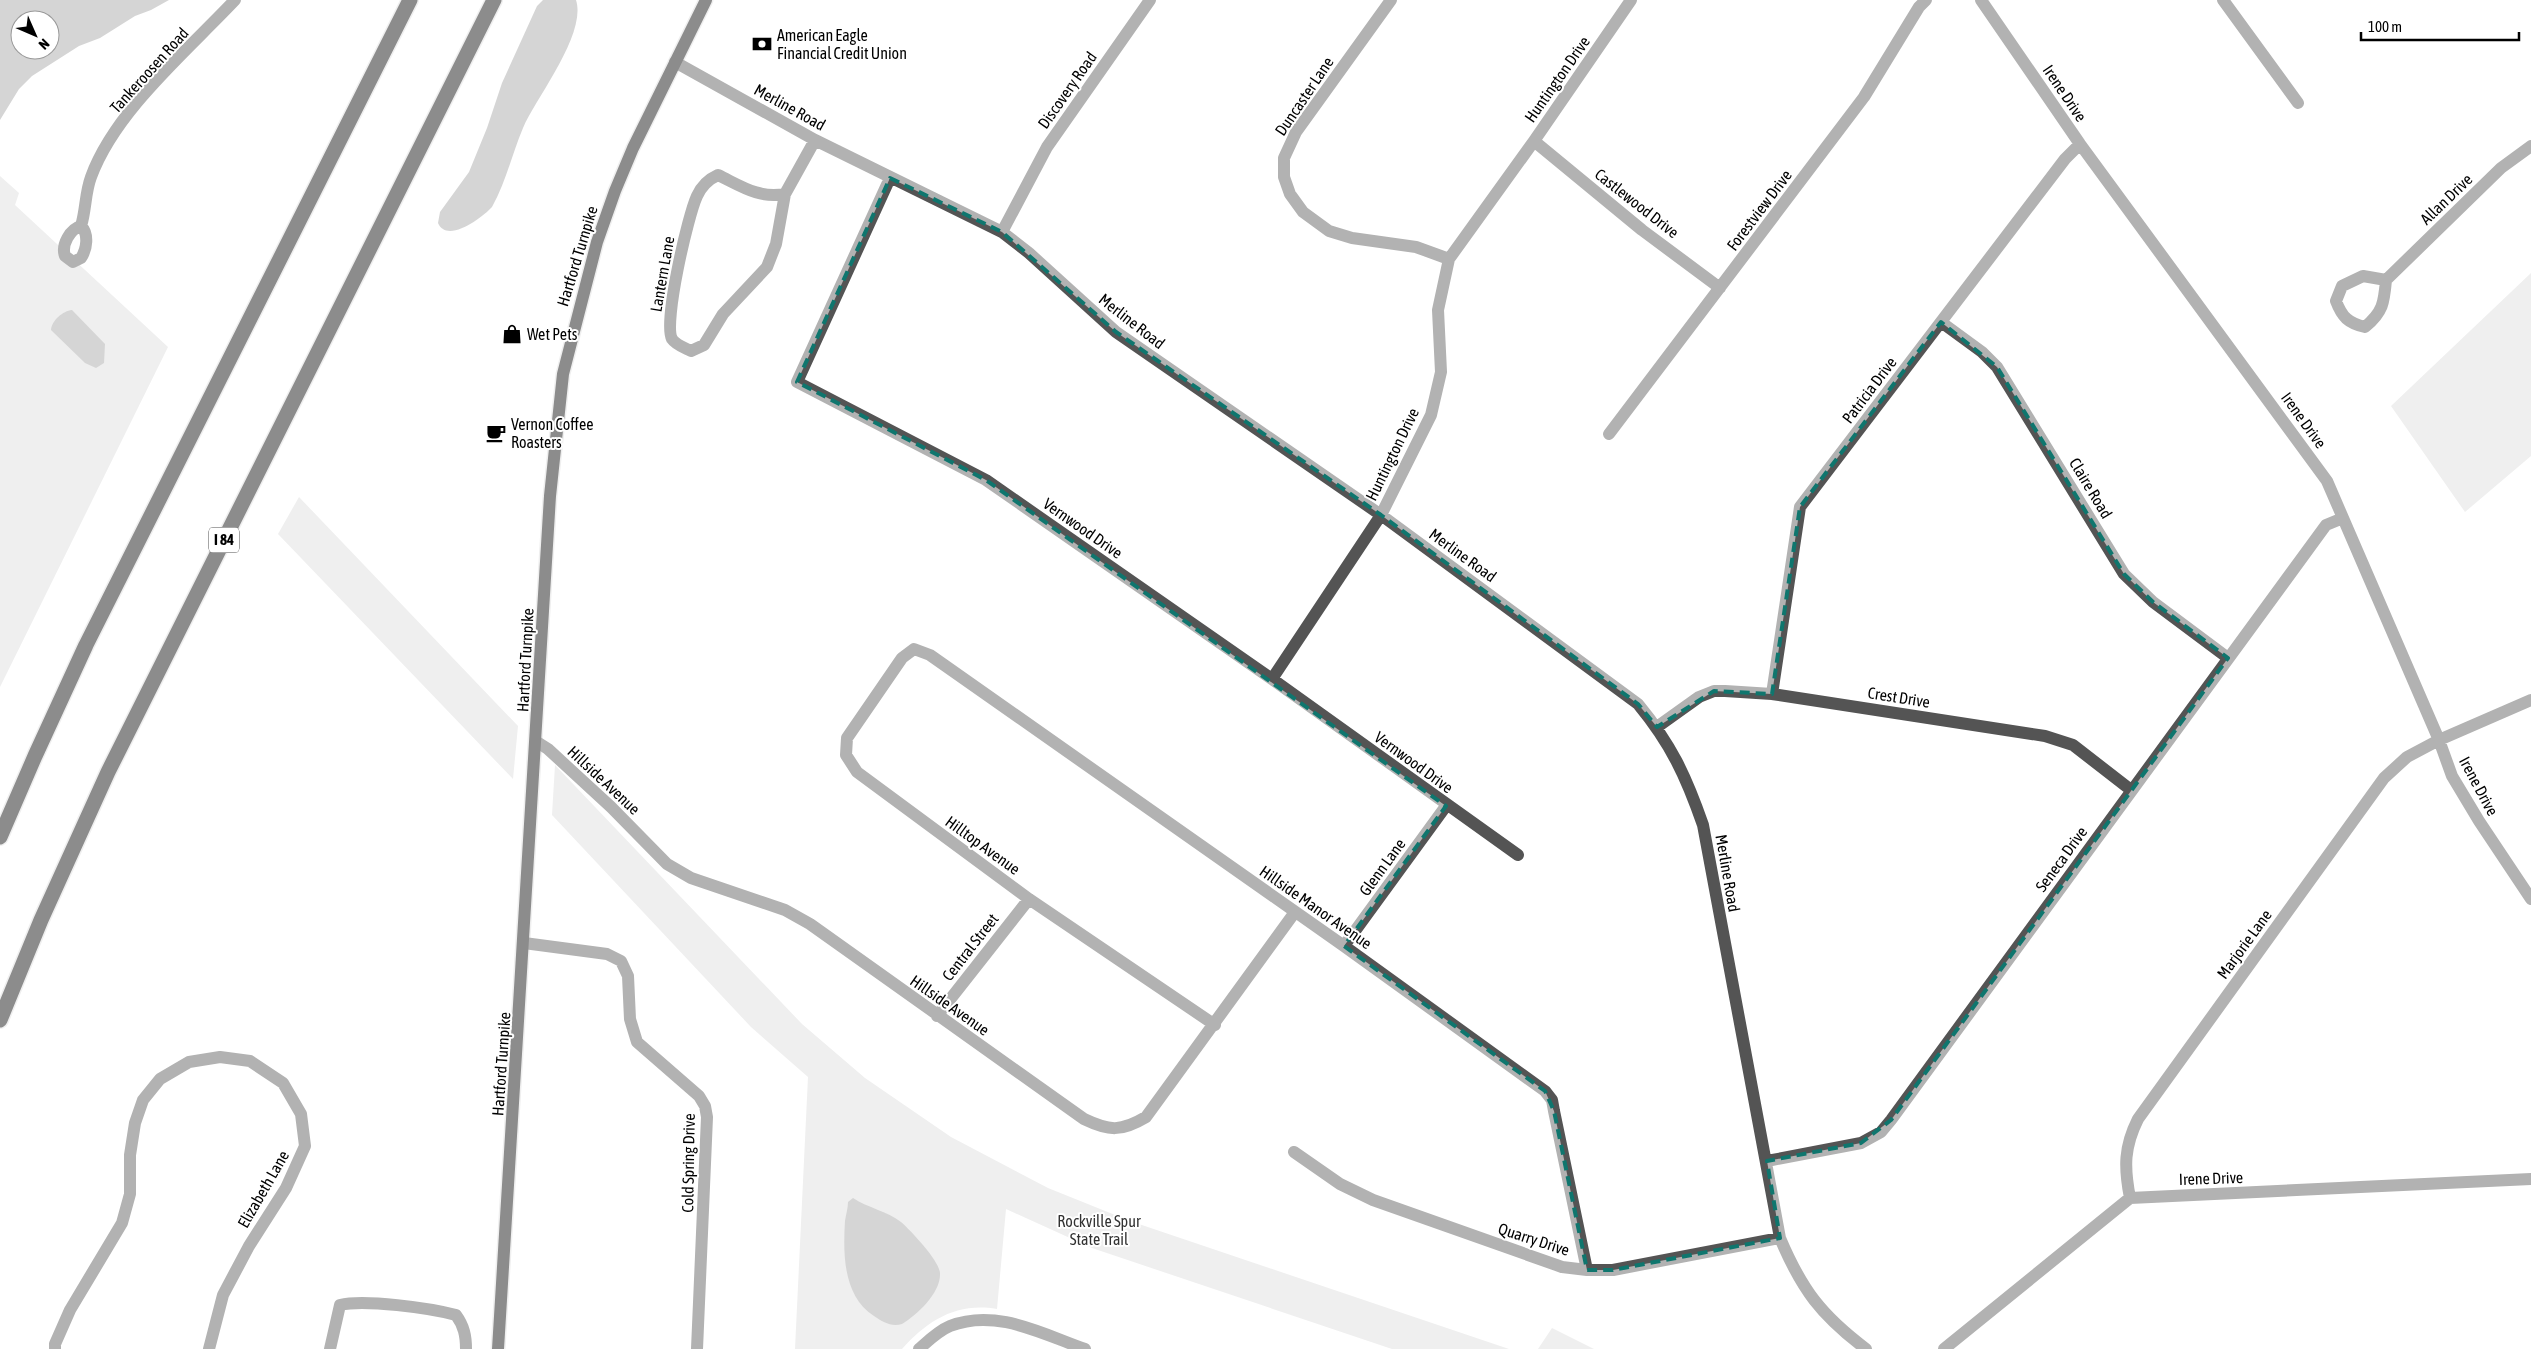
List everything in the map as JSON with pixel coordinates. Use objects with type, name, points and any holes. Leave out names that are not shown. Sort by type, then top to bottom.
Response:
[{"type":"highway","points":[[0,837],[46,729],[86,645],[410,0]]},
{"type":"highway","name":"I 84","points":[[0,1020],[41,920],[108,772],[494,0]]},
{"type":"main road","name":"Hartford Turnpike","points":[[498,1349],[537,742],[550,496],[563,374],[589,271],[614,190],[706,0]]},
{"type":"street","name":"Tankeroosen Road","points":[[81,226],[90,178],[102,151],[135,105],[236,0]]},
{"type":"street","name":"Discovery Road","points":[[1002,232],[1047,147],[1150,0]]},
{"type":"street","name":"Duncaster Lane","points":[[1391,0],[1296,132],[1284,158],[1284,177],[1290,194],[1303,212],[1329,231],[1352,238],[1416,248],[1449,259]]},
{"type":"street","name":"Huntington Drive","points":[[1272,679],[1381,515],[1431,415],[1441,372],[1438,310],[1449,259],[1534,141],[1631,0]]},
{"type":"street","name":"Forestview Drive","points":[[1609,434],[1864,97],[1919,7],[1926,0]]},
{"type":"street","name":"Irene Drive","points":[[1982,0],[2080,144],[2323,475],[2439,740],[2452,776],[2479,821],[2531,899]]},
{"type":"street","points":[[2223,0],[2298,103]]},
{"type":"street","name":"Merline Road","points":[[675,62],[815,140],[1002,232],[1029,253],[1116,332],[1381,515],[1638,704],[1669,744],[1690,785],[1703,825],[1767,1161],[1771,1200],[1780,1238],[1796,1273],[1817,1306],[1841,1330],[1866,1349]]},
{"type":"street","name":"Lantern Lane","points":[[785,194],[773,196],[759,195],[718,174],[708,180],[697,195],[684,236],[670,322],[672,338],[681,347],[691,351],[704,345],[724,314],[767,267],[776,244],[785,194],[815,140]]},
{"type":"street","name":"Castlewood Drive","points":[[1534,141],[1642,230],[1720,288]]},
{"type":"street","name":"Patricia Drive","points":[[1772,694],[1800,507],[2065,159],[2080,144]]},
{"type":"street","name":"Allan Drive","points":[[2386,280],[2501,168],[2531,146]]},
{"type":"street","name":"Vernwood Drive","points":[[890,178],[797,382],[986,480],[1272,679],[1446,806],[1518,855]]},
{"type":"street","points":[[2362,276],[2386,280],[2385,299],[2378,316],[2365,327],[2352,324],[2341,315],[2336,301],[2342,286],[2362,276]]},
{"type":"street","name":"Claire Road","points":[[1941,322],[1982,352],[1997,366],[2129,579],[2152,602],[2228,658]]},
{"type":"street","name":"Seneca Drive","points":[[1767,1161],[1861,1143],[1881,1132],[1910,1096],[2131,790],[2326,525],[2343,518]]},
{"type":"street","name":"Hilltop Avenue","points":[[914,649],[902,658],[847,738],[846,755],[857,772],[1029,899],[1215,1025]]},
{"type":"street","name":"Hillside Manor Avenue","points":[[914,649],[930,655],[1344,946],[1545,1091],[1552,1100],[1587,1270]]},
{"type":"street","name":"Crest Drive","points":[[1657,727],[1699,697],[1714,691],[1772,694],[2045,736],[2073,745],[2131,790]]},
{"type":"street","name":"Marjorie Lane","points":[[2130,1198],[2126,1180],[2126,1156],[2128,1139],[2138,1119],[2384,778],[2407,756],[2531,700]]},
{"type":"street","name":"Hillside Avenue","points":[[537,742],[548,749],[611,807],[666,864],[691,878],[785,910],[810,924],[1084,1119],[1106,1129],[1132,1126],[1146,1117],[1215,1025],[1295,912]]},
{"type":"street","name":"Glenn Lane","points":[[1344,946],[1446,806]]},
{"type":"street","name":"Central Street","points":[[937,1016],[1029,899]]},
{"type":"street","name":"Cold Spring Drive","points":[[524,943],[607,954],[621,961],[628,976],[630,1019],[637,1042],[699,1096],[705,1106],[708,1117],[697,1349]]},
{"type":"street","name":"Elizabeth Lane","points":[[55,1349],[55,1344],[70,1310],[122,1223],[130,1194],[130,1155],[135,1123],[143,1100],[160,1079],[189,1062],[220,1057],[250,1061],[283,1084],[301,1114],[305,1146],[286,1188],[250,1246],[223,1295],[209,1349]]},
{"type":"street","name":"Quarry Drive","points":[[1294,1152],[1340,1184],[1373,1200],[1562,1267],[1587,1270],[1613,1270],[1780,1238]]},
{"type":"street","name":"Irene Drive","points":[[2130,1198],[2531,1180]]},
{"type":"street","points":[[1944,1349],[2130,1198]]},
{"type":"street","points":[[330,1349],[340,1305],[353,1302],[410,1307],[456,1315],[462,1323],[466,1338],[466,1349]]},
{"type":"street","points":[[919,1349],[950,1326],[978,1319],[1008,1322],[1085,1349]]},
{"type":"highlighted area","points":[[890,178],[1002,232],[1116,332],[1381,515],[1638,704],[1657,727],[1714,691],[1772,694],[1800,507],[1941,322],[1997,367],[2124,574],[2153,602],[2228,658],[1891,1120],[1861,1143],[1767,1161],[1780,1238],[1613,1270],[1587,1270],[1554,1111],[1545,1091],[1344,946],[1446,806],[986,480],[797,382]]},
{"type":"green space","points":[[0,176],[19,193],[15,205],[168,347],[0,687]]},
{"type":"green space","points":[[2531,273],[2531,456],[2465,512],[2391,406]]},
{"type":"green space","points":[[299,497],[518,726],[513,779],[278,534]]},
{"type":"green space","name":"Rockville Spur State Trail","points":[[555,765],[802,1024],[865,1078],[951,1137],[1048,1188],[1130,1221],[1509,1349],[1392,1349],[1092,1248],[1006,1209],[997,1309],[969,1308],[944,1316],[922,1330],[902,1349],[795,1349],[808,1077],[751,1027],[552,815]]},
{"type":"green space","points":[[1552,1328],[1594,1349],[1538,1349]]},
{"type":"shaded area","points":[[0,0],[169,0],[135,16],[100,38],[79,46],[60,58],[60,10],[10,10],[10,60],[57,60],[32,76],[19,89],[0,120]]},
{"type":"shaded area","points":[[543,0],[576,0],[577,14],[574,30],[567,48],[529,115],[492,207],[465,227],[449,231],[442,229],[438,223],[440,212],[469,172],[487,128],[502,83],[537,6]]},
{"type":"shaded area","points":[[72,310],[105,344],[104,363],[96,368],[85,363],[51,330],[53,323],[59,317],[65,312]]},
{"type":"shaded area","points":[[853,1198],[901,1222],[924,1246],[938,1267],[940,1273],[939,1281],[932,1296],[921,1309],[902,1324],[884,1322],[874,1316],[864,1308],[851,1286],[845,1260],[844,1234],[848,1202]]},
{"type":"place","name":"American Eagle Financial Credit Union","points":[[762,44]]},
{"type":"place","name":"Wet Pets","points":[[512,334]]},
{"type":"place","name":"Vernon Coffee Roasters","points":[[496,433]]}]
